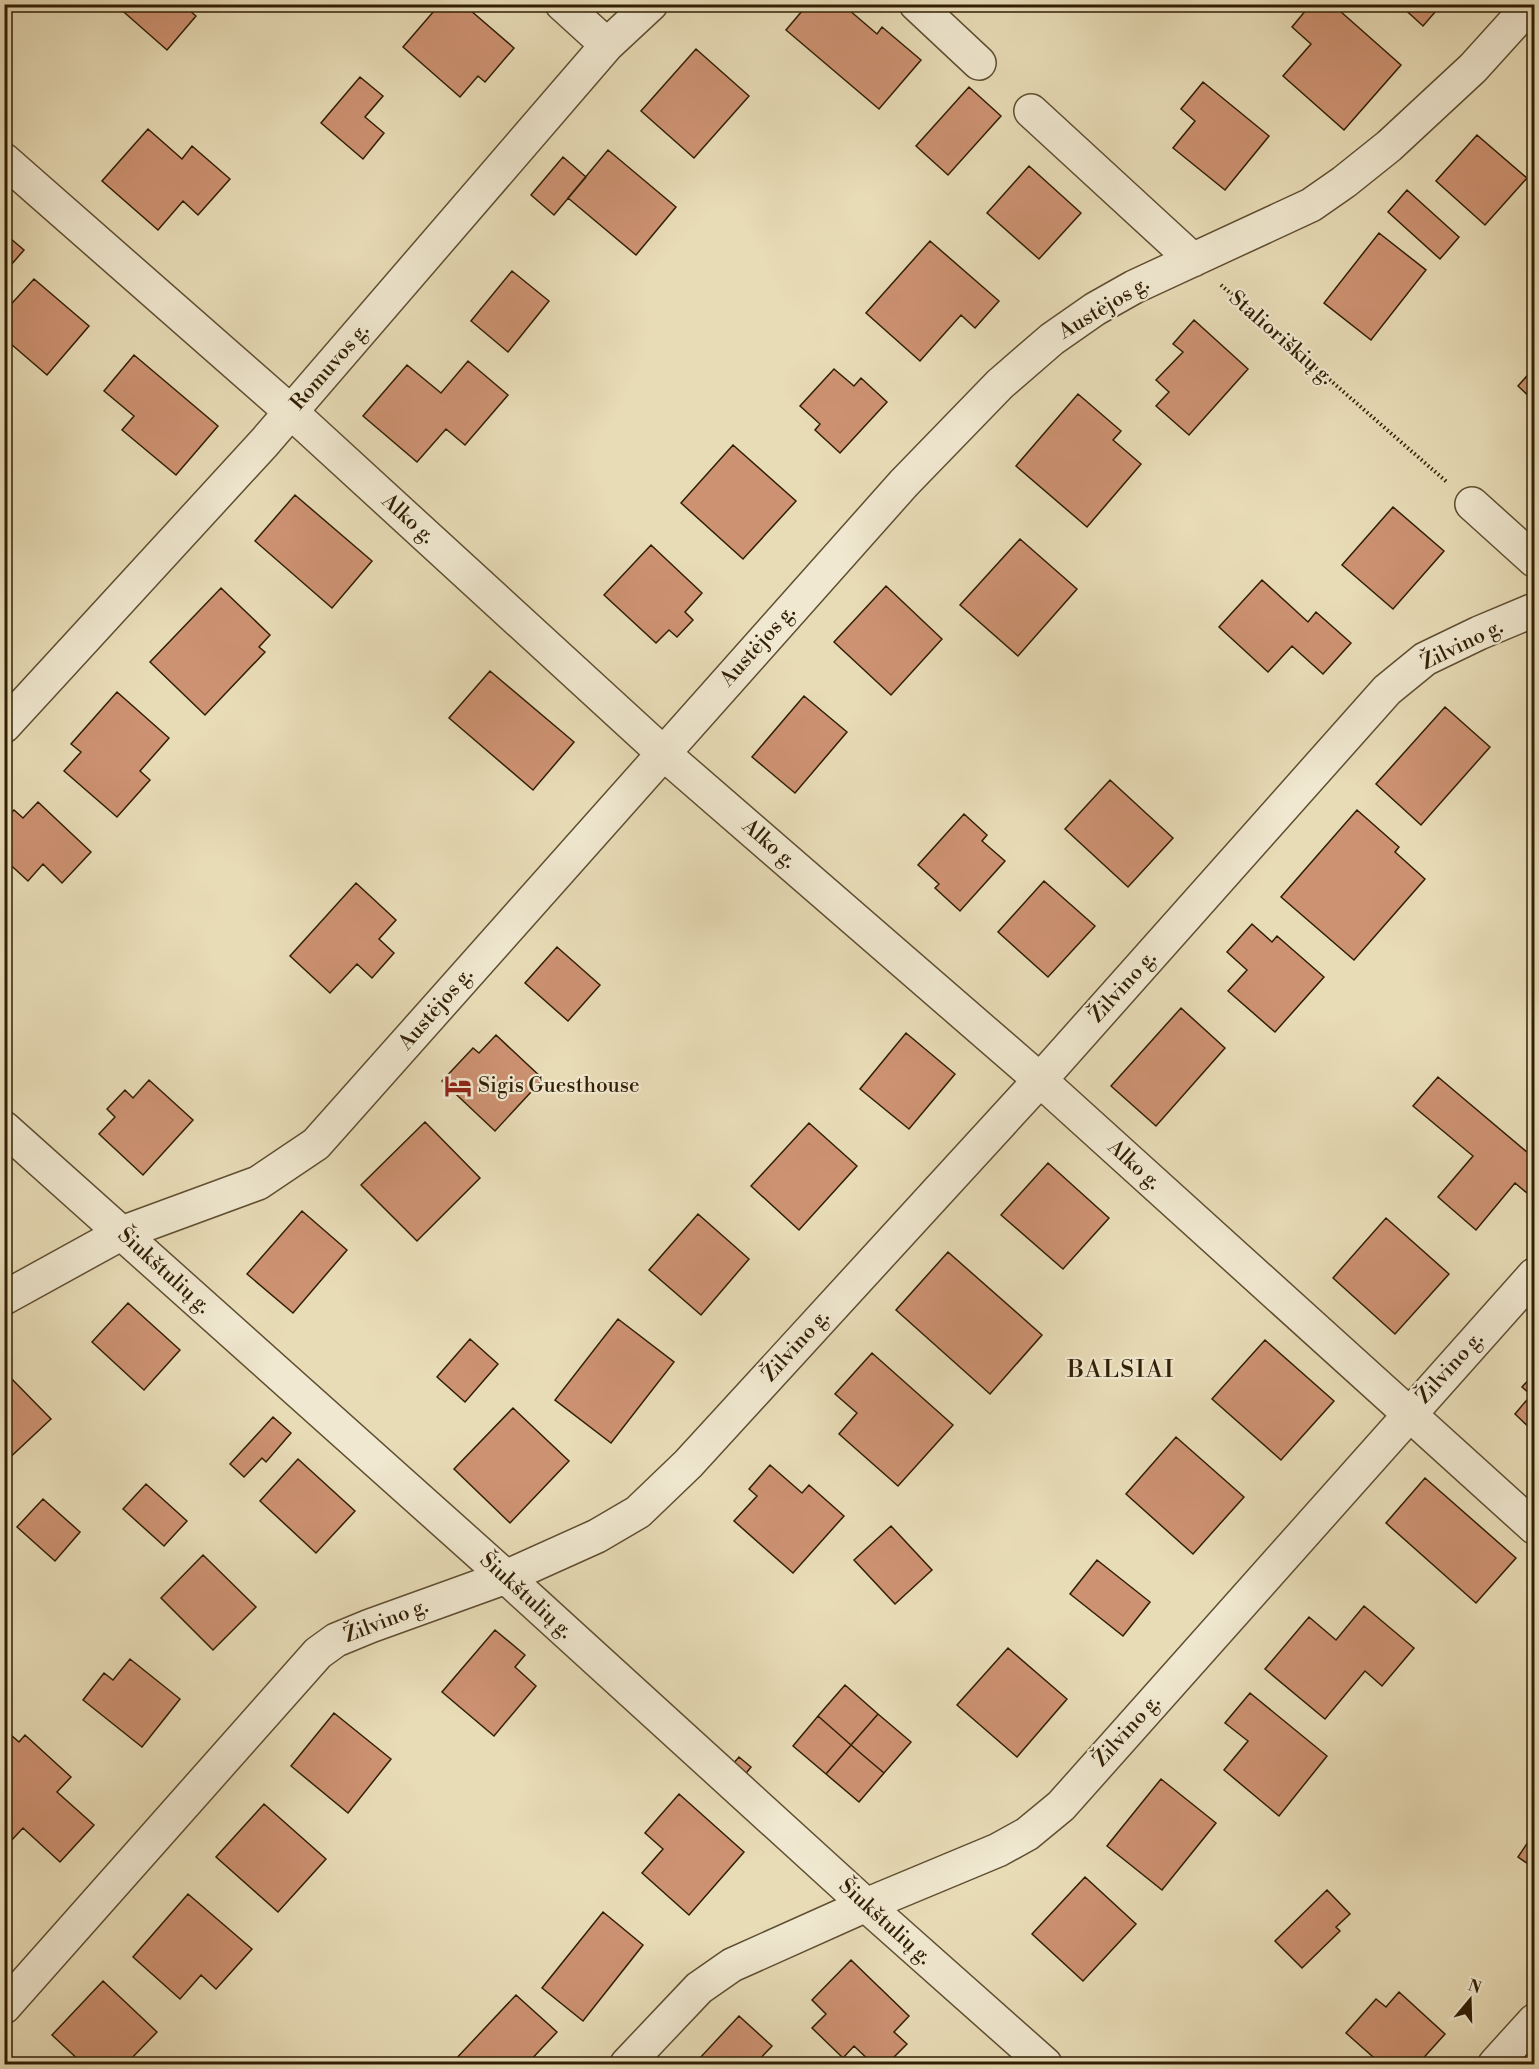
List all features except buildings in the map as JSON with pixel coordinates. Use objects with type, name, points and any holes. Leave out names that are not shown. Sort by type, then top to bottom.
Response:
[{"type":"street","points":[[562,4],[607,45]]},
{"type":"street","name":"Romuvos g.","points":[[4,726],[248,461],[607,45],[651,4]]},
{"type":"street","points":[[916,4],[979,63]]},
{"type":"street","name":"Austėjos g.","points":[[4,1299],[122,1233],[258,1183],[316,1144],[904,483],[1000,384],[1052,339],[1095,309],[1134,286],[1311,205],[1344,182],[1389,146],[1473,68],[1531,4]]},
{"type":"street","points":[[1031,111],[1193,260]]},
{"type":"street","name":"Alko g.","points":[[4,160],[291,412],[663,753],[1040,1080],[1534,1527]]},
{"type":"street","points":[[1472,504],[1534,560]]},
{"type":"street","name":"Žilvino g.","points":[[4,2007],[318,1653],[336,1640],[370,1626],[506,1577],[597,1536],[638,1512],[688,1464],[1040,1080],[1387,690],[1425,659],[1534,610]]},
{"type":"street","name":"Šiukštulių g.","points":[[4,1128],[1045,2064]]},
{"type":"street","name":"Žilvino g.","points":[[627,2064],[699,1988],[732,1965],[866,1905],[999,1850],[1027,1834],[1061,1806],[1534,1275]]},
{"type":"street","points":[[1495,2064],[1534,2021]]},
{"type":"path","name":"Stalioriškių g.","points":[[1193,260],[1472,504]]},
{"type":"place","name":"Sigis Guesthouse","points":[[458,1086]]},
{"type":"district","name":"BALSIAI","points":[[1121,1370]]}]
